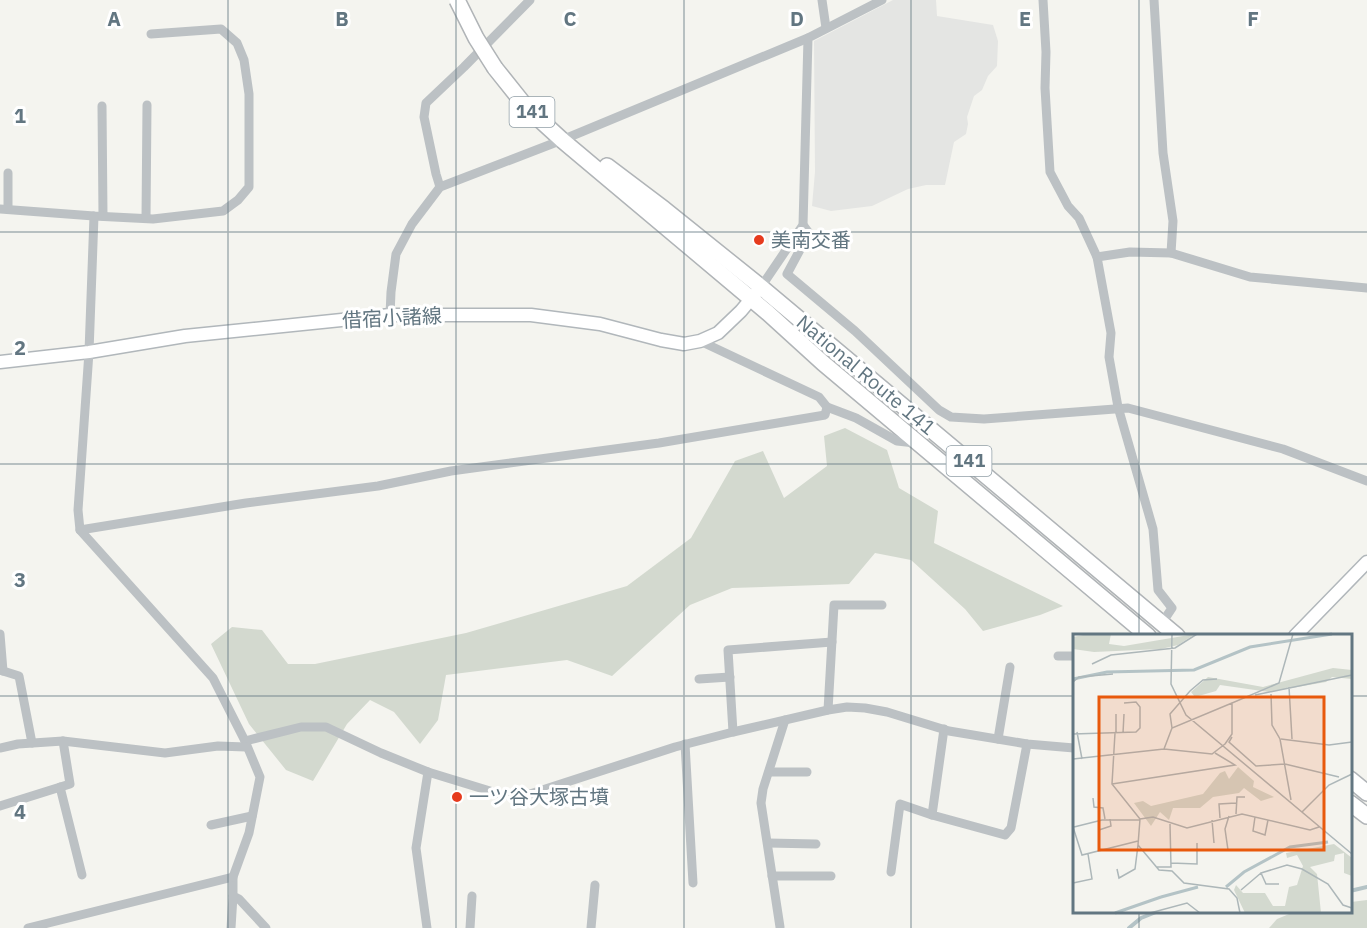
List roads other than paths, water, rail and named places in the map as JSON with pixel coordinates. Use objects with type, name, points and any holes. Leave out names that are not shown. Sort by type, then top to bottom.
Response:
[{"type":"highway","name":"National Route 141","points":[[457,0],[476,38],[495,68],[527,108],[1146,634]]},
{"type":"highway","name":"National Route 141","points":[[575,150],[600,160],[664,208],[1175,634]]},
{"type":"highway","points":[[1352,781],[1367,793]]},
{"type":"highway","points":[[1352,805],[1367,816]]},
{"type":"main road","points":[[700,342],[718,333],[761,287]]},
{"type":"main road","name":"借宿小諸線","points":[[0,362],[88,352],[185,336],[390,315],[531,315],[600,324],[684,345],[700,342]]},
{"type":"main road","points":[[1297,634],[1367,562]]},
{"type":"street","points":[[440,187],[424,117],[426,103],[530,0]]},
{"type":"street","points":[[822,0],[826,28]]},
{"type":"street","points":[[390,315],[396,254],[412,224],[440,187],[562,140],[808,38],[882,0]]},
{"type":"street","points":[[1043,0],[1050,172],[1068,206],[1079,218],[1097,257],[1110,333],[1109,357],[1118,408],[1153,529],[1158,590],[1172,608],[1162,623]]},
{"type":"street","points":[[1154,0],[1164,153],[1173,220],[1171,252]]},
{"type":"street","points":[[8,173],[4,209],[146,218],[223,211],[238,200],[249,188],[249,94],[244,60],[237,43],[220,29],[151,34]]},
{"type":"street","points":[[761,287],[803,225],[808,38]]},
{"type":"street","points":[[146,218],[147,105]]},
{"type":"street","points":[[102,106],[98,216],[78,510],[80,530],[213,678],[260,777],[249,833],[232,877],[231,928]]},
{"type":"street","points":[[803,225],[809,233],[787,274],[855,331],[939,410],[951,417],[984,419],[1128,408],[1283,449],[1367,481]]},
{"type":"street","points":[[1097,257],[1130,252],[1171,252],[1250,277],[1367,288]]},
{"type":"street","points":[[700,342],[819,397],[827,407],[856,418],[897,441],[920,444]]},
{"type":"street","points":[[80,530],[246,503],[378,486],[451,471],[659,443],[825,415],[827,407]]},
{"type":"street","points":[[828,710],[834,604],[882,605]]},
{"type":"street","points":[[0,634],[2,670],[19,676],[32,743]]},
{"type":"street","points":[[734,732],[728,650],[832,642]]},
{"type":"street","points":[[1058,656],[1073,656]]},
{"type":"street","points":[[998,739],[1010,667]]},
{"type":"street","points":[[699,679],[730,677]]},
{"type":"street","points":[[0,748],[18,744],[63,741],[165,753],[246,744],[301,727],[326,727],[428,772],[503,795],[530,794],[685,744],[847,707],[887,712],[944,729],[998,739],[1073,748]]},
{"type":"street","points":[[780,927],[761,803],[763,789],[785,720]]},
{"type":"street","points":[[932,815],[944,729]]},
{"type":"street","points":[[0,806],[70,784],[63,741]]},
{"type":"street","points":[[685,744],[693,884]]},
{"type":"street","points":[[891,872],[900,804],[1005,835],[1011,828],[1027,744]]},
{"type":"street","points":[[427,928],[416,848],[428,772]]},
{"type":"street","points":[[769,772],[807,772]]},
{"type":"street","points":[[60,787],[82,875]]},
{"type":"street","points":[[211,825],[252,816]]},
{"type":"street","points":[[768,843],[816,844]]},
{"type":"street","points":[[772,876],[831,876]]},
{"type":"street","points":[[28,928],[232,877]]},
{"type":"street","points":[[591,928],[595,885]]},
{"type":"street","points":[[233,896],[239,898],[266,928]]},
{"type":"street","points":[[470,928],[472,896]]},
{"type":"waterway","points":[[1352,891],[1367,887]]},
{"type":"waterway","points":[[1129,928],[1141,918],[1154,913]]},
{"type":"place","name":"美南交番","points":[[759,240]]},
{"type":"place","name":"一ツ谷大塚古墳","points":[[457,797]]}]
